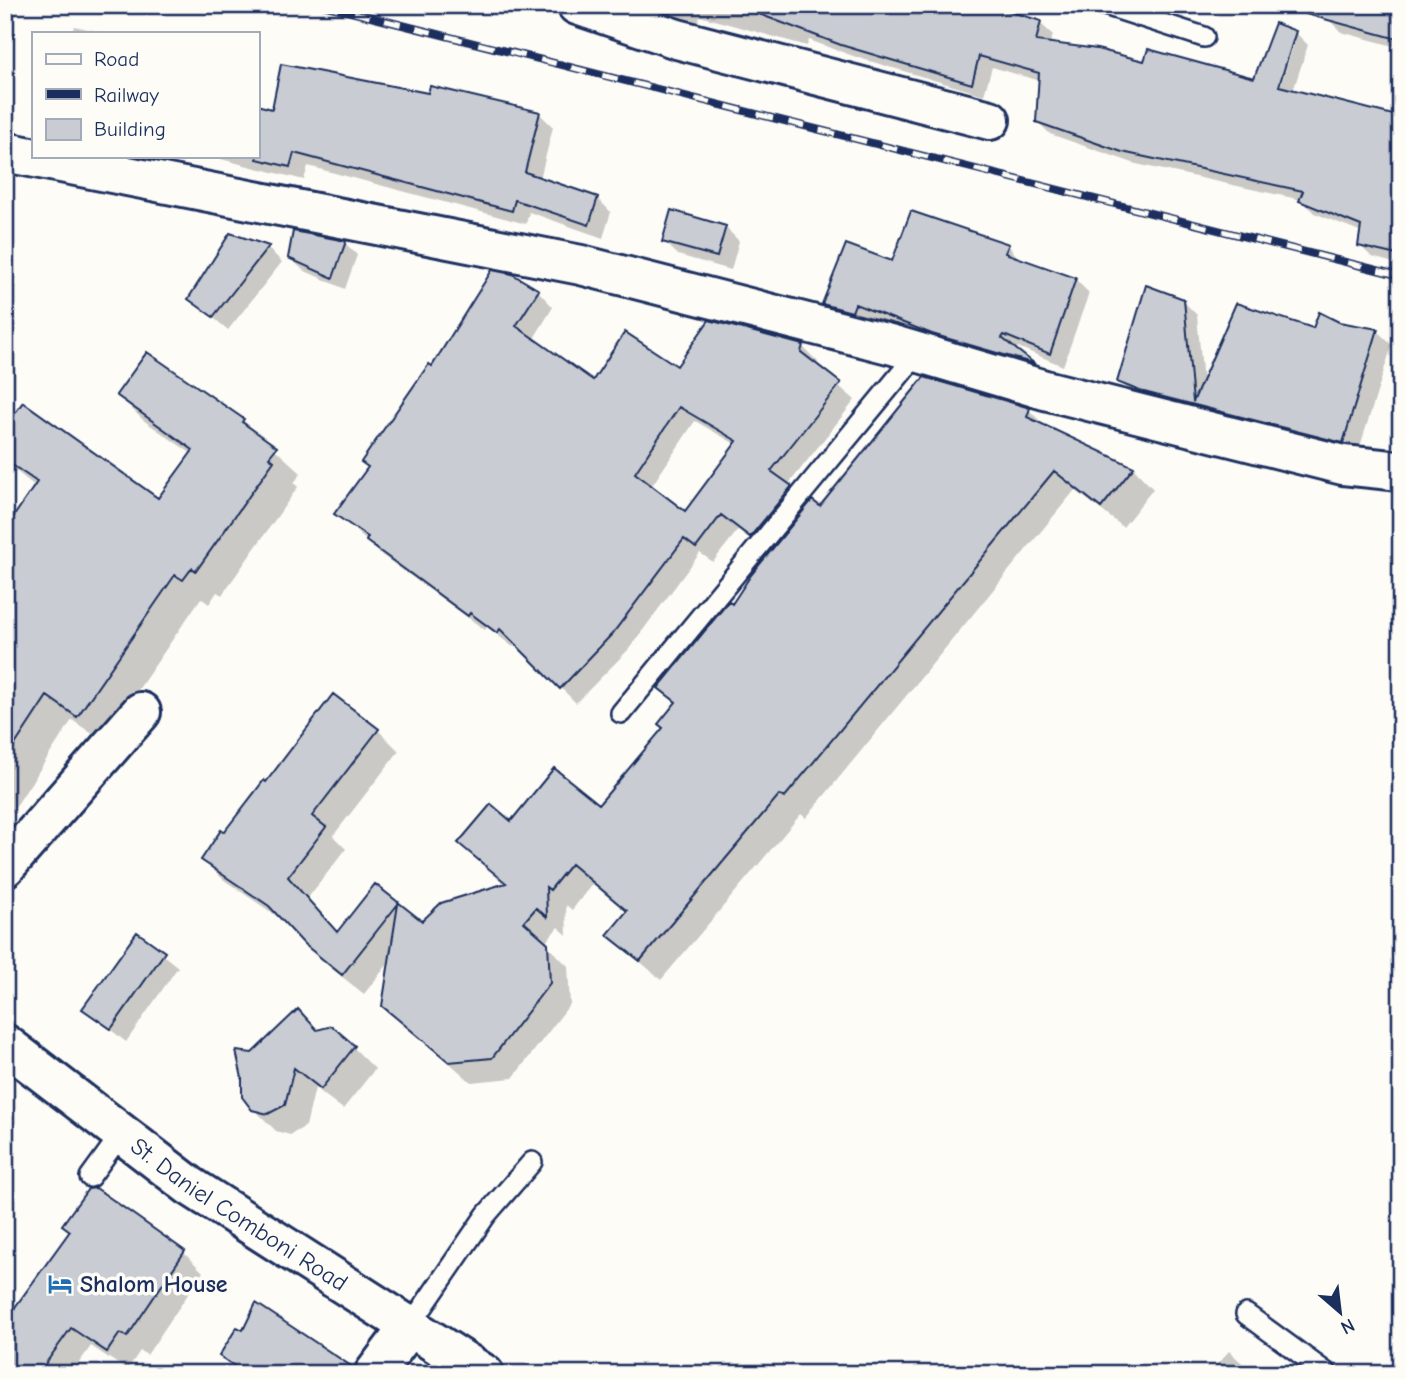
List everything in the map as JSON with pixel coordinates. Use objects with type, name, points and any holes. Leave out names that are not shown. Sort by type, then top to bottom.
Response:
[{"type":"street","points":[[577,5],[677,39],[989,120]]},
{"type":"street","points":[[5,152],[32,157]]},
{"type":"street","points":[[36,158],[581,265],[893,345],[1045,390],[1343,466],[1401,471]]},
{"type":"street","points":[[5,867],[141,712]]},
{"type":"street","name":"St. Daniel Comboni Road","points":[[5,1044],[190,1186],[484,1374]]},
{"type":"street","points":[[374,1374],[410,1326]]},
{"type":"lane","points":[[1105,5],[1204,37]]},
{"type":"lane","points":[[621,713],[917,354]]},
{"type":"lane","points":[[90,1177],[122,1133]]},
{"type":"lane","points":[[410,1326],[486,1215],[532,1162]]},
{"type":"lane","points":[[1246,1314],[1328,1374]]},
{"type":"building","points":[[743,5],[989,5],[1041,21],[1036,41],[1097,49],[1144,61],[1148,49],[1254,78],[1275,23],[1296,31],[1279,86],[1401,117],[1401,256],[1358,246],[1361,226],[1299,201],[1303,191],[1122,152],[1036,122],[1039,73],[979,56],[972,84],[841,45],[743,8]]},
{"type":"building","points":[[1307,5],[1401,5],[1401,40],[1306,14]]},
{"type":"building","points":[[281,64],[428,93],[430,86],[540,112],[525,172],[598,197],[589,225],[515,200],[512,211],[294,153],[290,167],[257,159],[259,106],[272,109]]},
{"type":"building","points":[[671,210],[726,226],[717,257],[662,242]]},
{"type":"building","points":[[911,211],[1009,244],[1005,253],[1076,278],[1050,354],[1004,335],[1002,338],[1035,364],[932,334],[855,304],[852,312],[822,304],[846,244],[892,261]]},
{"type":"building","points":[[293,231],[346,241],[333,278],[288,258]]},
{"type":"building","points":[[230,233],[269,246],[213,317],[188,299]]},
{"type":"building","points":[[492,270],[512,274],[539,290],[516,326],[593,380],[625,332],[677,366],[709,320],[803,345],[801,352],[841,383],[771,471],[792,486],[750,537],[721,515],[696,548],[684,539],[613,633],[560,689],[500,629],[497,633],[470,613],[468,616],[366,541],[368,537],[334,514],[368,467],[361,462],[429,364],[432,366]],"holes":[[[679,407],[737,441],[685,511],[635,473]]]},
{"type":"building","points":[[1146,285],[1184,299],[1193,402],[1236,303],[1313,328],[1319,312],[1339,322],[1378,329],[1343,443],[1140,391],[1117,382]]},
{"type":"building","points":[[147,352],[244,419],[242,422],[277,447],[269,457],[274,461],[196,571],[192,568],[183,580],[175,575],[77,717],[47,696],[5,760],[5,529],[37,482],[5,460],[5,427],[23,402],[158,498],[193,450],[116,395]]},
{"type":"building","points":[[924,377],[1030,408],[1027,417],[1134,467],[1101,508],[1054,471],[784,798],[779,795],[640,961],[607,935],[627,911],[571,864],[550,890],[546,887],[547,917],[536,908],[524,922],[548,943],[550,983],[492,1058],[449,1062],[382,1006],[398,904],[342,975],[304,944],[269,906],[201,860],[221,830],[224,832],[264,780],[266,782],[333,694],[379,729],[312,816],[326,827],[288,877],[337,932],[375,884],[422,921],[441,903],[506,883],[458,843],[491,804],[511,821],[554,768],[599,804],[663,728],[658,724],[676,702],[658,688],[729,601],[732,604],[751,575],[812,500],[820,506]]},
{"type":"building","points":[[137,932],[165,952],[111,1029],[82,1009]]},
{"type":"building","points":[[298,1009],[317,1030],[332,1026],[355,1046],[321,1089],[294,1068],[285,1105],[268,1114],[252,1110],[242,1097],[242,1078],[236,1051],[252,1053]]},
{"type":"building","points":[[96,1188],[185,1251],[127,1337],[120,1333],[107,1352],[71,1328],[38,1374],[5,1374],[5,1321],[70,1231],[62,1225],[88,1189]]},
{"type":"building","points":[[256,1303],[354,1368],[353,1374],[247,1374],[219,1356],[237,1327],[243,1330]]},
{"type":"railway","points":[[323,5],[1401,276]]},
{"type":"place","name":"Shalom House","points":[[60,1284]]}]
